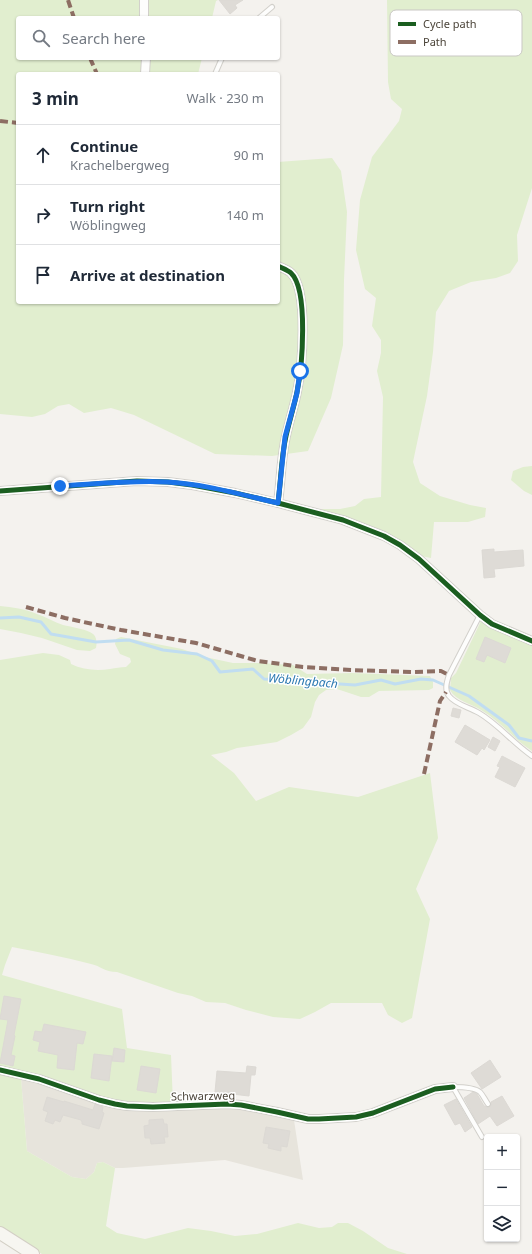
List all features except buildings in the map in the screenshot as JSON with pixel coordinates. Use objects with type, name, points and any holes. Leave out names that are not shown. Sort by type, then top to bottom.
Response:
[{"type":"street","points":[[144,0],[144,16]]},
{"type":"street","points":[[145,72],[146,60]]},
{"type":"street","points":[[278,503],[285,437],[297,393],[303,326],[302,297],[299,284],[291,273],[280,267]]},
{"type":"street","points":[[0,491],[137,481],[168,482],[192,485],[278,503],[343,520],[384,536],[400,545],[419,559],[480,615],[492,624],[532,641]]},
{"type":"street","name":"Schwarzweg","points":[[0,1070],[39,1079],[114,1104],[153,1108],[227,1104],[241,1105],[318,1120],[356,1117],[373,1113],[436,1089],[453,1087]]},
{"type":"street","points":[[0,1233],[33,1254]]},
{"type":"lane","points":[[261,16],[272,7]]},
{"type":"lane","points":[[216,72],[221,60]]},
{"type":"lane","points":[[480,615],[456,660],[447,682],[446,692],[454,701],[479,713],[532,756]]},
{"type":"lane","points":[[453,1087],[477,1090],[481,1093],[488,1104]]},
{"type":"lane","points":[[453,1087],[482,1137]]},
{"type":"shaded area","points":[[21,1078],[97,1103],[127,1110],[153,1111],[227,1108],[241,1109],[294,1120],[303,1180],[225,1160],[123,1168],[115,1168],[103,1162],[97,1163],[94,1172],[86,1179],[72,1177],[27,1151]]},
{"type":"green space","points":[[0,0],[218,0],[216,1],[212,16],[16,16],[16,60],[202,60],[198,72],[16,72],[16,304],[280,304],[280,162],[332,158],[341,171],[347,212],[343,345],[331,398],[308,451],[272,456],[215,454],[134,415],[111,408],[84,413],[69,404],[58,406],[45,414],[32,417],[0,414]]},
{"type":"green space","points":[[387,0],[532,0],[532,188],[517,235],[518,261],[510,273],[496,278],[471,282],[449,291],[436,312],[433,352],[427,396],[413,462],[420,483],[440,496],[486,508],[485,517],[468,522],[434,522],[431,558],[421,556],[314,509],[340,509],[355,506],[364,499],[381,497],[383,397],[377,371],[381,353],[381,340],[372,326],[376,298],[365,289],[356,250],[360,200],[372,157],[399,121],[402,109],[391,99],[388,82]]},
{"type":"green space","points":[[532,466],[532,495],[524,491],[511,480],[513,471],[523,467]]},
{"type":"green space","points":[[0,606],[28,611],[63,625],[87,631],[95,637],[97,643],[96,648],[90,651],[77,650],[42,638],[0,629]]},
{"type":"green space","points":[[481,621],[532,645],[532,751],[488,714],[456,697],[450,690],[451,678],[456,673]]},
{"type":"green space","points":[[121,637],[182,649],[205,657],[233,663],[293,665],[307,674],[352,673],[430,676],[433,682],[433,688],[429,690],[379,691],[369,697],[361,697],[337,689],[326,690],[319,695],[315,702],[311,717],[303,728],[291,735],[277,742],[237,748],[211,755],[234,773],[256,801],[289,787],[358,797],[430,773],[438,838],[416,889],[430,919],[412,1018],[402,1023],[388,1015],[382,1003],[331,1003],[300,1019],[273,1017],[225,1003],[206,1002],[192,996],[178,993],[94,965],[12,947],[2,975],[122,1009],[127,1048],[171,1055],[173,1104],[127,1104],[0,1067],[0,660],[43,653],[59,655],[70,660],[71,664],[90,670],[126,667],[131,662],[130,658],[120,654],[115,644],[116,639]]},
{"type":"green space","points":[[0,1074],[21,1078],[27,1151],[72,1177],[86,1179],[94,1172],[97,1163],[103,1162],[115,1168],[106,1226],[117,1233],[145,1239],[188,1228],[235,1236],[257,1234],[298,1223],[319,1228],[332,1227],[338,1223],[348,1223],[388,1248],[407,1254],[42,1254],[0,1228]]},
{"type":"waterway","name":"Wöblingbach","points":[[0,618],[19,617],[41,622],[51,634],[96,642],[129,640],[163,650],[197,654],[212,661],[220,672],[253,669],[264,679],[355,685],[381,680],[395,684],[421,679],[433,680],[469,696],[509,725],[519,738],[532,741]]},
{"type":"marked path","points":[[68,0],[73,16]]},
{"type":"marked path","points":[[91,60],[96,72]]},
{"type":"marked path","points":[[0,121],[16,123]]},
{"type":"marked path","points":[[26,607],[65,618],[121,630],[196,643],[258,661],[303,667],[351,670],[413,672],[441,671],[449,675]]},
{"type":"marked path","points":[[424,774],[440,701],[446,692]]},
{"type":"cycle path","points":[[278,503],[284,444],[299,381],[303,330],[300,296],[297,282],[291,273],[280,267]]},
{"type":"cycle path","points":[[0,491],[137,481],[168,482],[235,493],[343,520],[384,536],[400,545],[419,559],[480,615],[492,624],[532,641]]},
{"type":"cycle path","points":[[0,1070],[39,1079],[99,1100],[127,1106],[153,1107],[227,1104],[241,1105],[308,1119],[356,1117],[373,1113],[435,1089],[453,1087]]},
{"type":"route","points":[[60,486],[137,481],[168,482],[234,493],[278,503],[285,437],[297,393],[300,371]]}]
